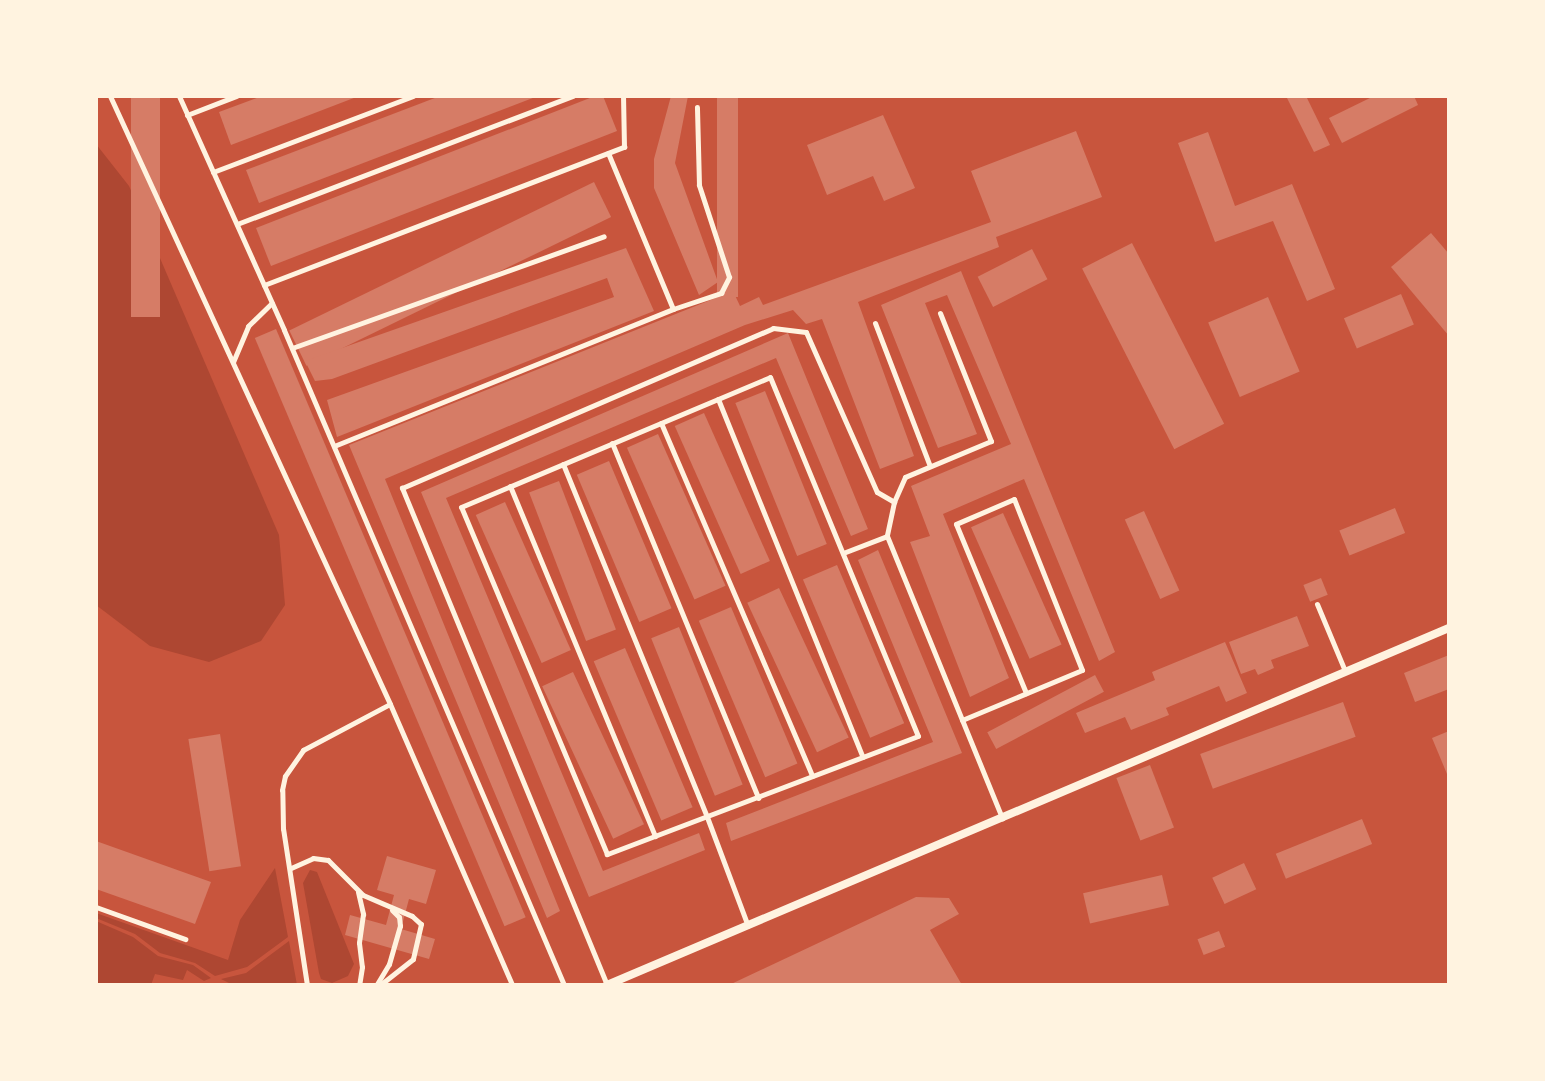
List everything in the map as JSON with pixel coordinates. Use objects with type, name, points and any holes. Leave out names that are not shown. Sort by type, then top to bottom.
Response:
[{"type":"street","points":[[607,985],[1449,628]]},
{"type":"lane","points":[[110,96],[390,704],[512,985]]},
{"type":"lane","points":[[179,96],[292,348],[564,985]]},
{"type":"lane","points":[[187,115],[236,96]]},
{"type":"lane","points":[[213,172],[413,96]]},
{"type":"lane","points":[[237,224],[573,96]]},
{"type":"lane","points":[[264,285],[624,147],[623,96]]},
{"type":"lane","points":[[334,446],[673,309],[721,293],[729,277],[699,185],[697,107]]},
{"type":"lane","points":[[608,153],[673,309]]},
{"type":"lane","points":[[292,348],[604,236]]},
{"type":"lane","points":[[233,363],[248,326],[272,303]]},
{"type":"lane","points":[[940,313],[991,441],[905,477],[894,502],[887,536],[1003,819]]},
{"type":"lane","points":[[875,323],[930,466]]},
{"type":"lane","points":[[607,985],[402,488],[773,328],[806,332],[877,492],[894,502]]},
{"type":"lane","points":[[770,377],[918,736],[607,854],[461,507],[718,399],[770,377]]},
{"type":"lane","points":[[718,399],[863,757]]},
{"type":"lane","points":[[661,423],[812,776]]},
{"type":"lane","points":[[612,443],[758,798]]},
{"type":"lane","points":[[563,464],[707,817],[748,926]]},
{"type":"lane","points":[[510,486],[655,836]]},
{"type":"lane","points":[[962,720],[1082,670],[1014,499],[956,524],[1026,693]]},
{"type":"lane","points":[[843,553],[887,536]]},
{"type":"lane","points":[[1317,604],[1346,672]]},
{"type":"lane","points":[[307,985],[283,829],[282,790],[293,762],[303,750],[390,704]]},
{"type":"lane","points":[[291,868],[313,858],[328,860],[368,899],[412,916],[422,930],[413,959],[378,985]]},
{"type":"lane","points":[[357,888],[363,914],[359,985]]},
{"type":"lane","points":[[378,985],[389,964],[400,926],[397,914],[383,904]]},
{"type":"lane","points":[[96,907],[185,939]]},
{"type":"shaded area","points":[[96,144],[129,186],[279,535],[285,605],[261,641],[209,662],[150,646],[96,605]]},
{"type":"shaded area","points":[[275,868],[288,937],[247,967],[215,976],[195,963],[160,953],[135,934],[96,918],[96,913],[228,960],[240,920]]},
{"type":"shaded area","points":[[310,870],[317,872],[354,964],[348,976],[332,983],[321,979],[319,973],[303,883]]},
{"type":"shaded area","points":[[96,921],[133,937],[158,956],[193,965],[211,978],[204,981],[187,970],[183,980],[155,974],[151,985],[96,983]]},
{"type":"shaded area","points":[[289,941],[297,985],[233,985],[221,979],[246,973]]},
{"type":"building","points":[[131,96],[160,96],[160,317],[131,317]]},
{"type":"building","points":[[262,96],[359,96],[231,145],[219,112]]},
{"type":"building","points":[[440,96],[538,96],[259,203],[246,170]]},
{"type":"building","points":[[595,96],[603,96],[617,131],[271,266],[256,228]]},
{"type":"building","points":[[671,96],[688,96],[675,163],[718,282],[699,295],[654,188],[654,159]]},
{"type":"building","points":[[717,96],[738,96],[738,297],[717,297]]},
{"type":"building","points":[[1286,96],[1306,96],[1330,145],[1314,152]]},
{"type":"building","points":[[1374,96],[1414,96],[1418,105],[1342,143],[1329,118]]},
{"type":"building","points":[[883,115],[915,188],[884,201],[873,176],[827,195],[807,145]]},
{"type":"building","points":[[1076,131],[1102,197],[996,237],[999,247],[858,302],[914,456],[880,469],[822,319],[806,324],[793,310],[745,325],[385,479],[560,911],[547,918],[349,445],[733,291],[740,306],[759,297],[763,305],[991,222],[971,171]]},
{"type":"building","points":[[1208,132],[1235,206],[1292,184],[1335,289],[1307,301],[1273,221],[1215,242],[1178,143]]},
{"type":"building","points":[[594,182],[611,217],[306,366],[289,331]]},
{"type":"building","points":[[1431,233],[1449,254],[1449,336],[1391,267]]},
{"type":"building","points":[[1132,243],[1224,424],[1174,449],[1082,268]]},
{"type":"building","points":[[626,248],[654,311],[337,437],[327,400],[614,297],[607,278],[332,379],[315,381],[305,361]]},
{"type":"building","points":[[1032,249],[1047,279],[993,307],[978,277]]},
{"type":"building","points":[[961,271],[1115,652],[1099,661],[1024,479],[943,514],[1009,678],[970,697],[910,542],[930,536],[911,486],[1011,444],[947,295],[925,303],[977,434],[938,448],[881,305]]},
{"type":"building","points":[[1401,294],[1414,324],[1357,349],[1344,318]]},
{"type":"building","points":[[1268,297],[1300,372],[1240,397],[1208,322]]},
{"type":"building","points":[[276,329],[526,917],[505,926],[255,338]]},
{"type":"building","points":[[788,333],[868,529],[851,536],[776,358],[446,498],[603,871],[699,833],[705,850],[589,897],[421,492]]},
{"type":"building","points":[[765,391],[827,544],[797,556],[735,403]]},
{"type":"building","points":[[704,413],[770,561],[741,574],[675,426]]},
{"type":"building","points":[[658,434],[726,586],[694,599],[627,448]]},
{"type":"building","points":[[609,461],[672,608],[639,622],[577,475]]},
{"type":"building","points":[[559,481],[616,629],[586,641],[529,492]]},
{"type":"building","points":[[505,502],[571,650],[542,663],[476,515]]},
{"type":"building","points":[[1395,508],[1405,533],[1349,556],[1339,530]]},
{"type":"building","points":[[1144,511],[1179,590],[1160,599],[1125,520]]},
{"type":"building","points":[[1003,513],[1062,645],[1030,659],[971,527]]},
{"type":"building","points":[[878,550],[962,753],[731,841],[726,823],[933,742],[858,560]]},
{"type":"building","points":[[837,565],[904,723],[870,738],[803,579]]},
{"type":"building","points":[[1321,578],[1328,595],[1310,602],[1303,585]]},
{"type":"building","points":[[779,588],[849,738],[817,752],[747,603]]},
{"type":"building","points":[[731,607],[797,763],[765,777],[699,621]]},
{"type":"building","points":[[1297,616],[1309,646],[1271,660],[1274,668],[1258,675],[1255,669],[1241,674],[1229,642]]},
{"type":"building","points":[[679,627],[743,785],[715,796],[651,638]]},
{"type":"building","points":[[1225,642],[1247,693],[1226,702],[1219,686],[1166,708],[1169,715],[1131,730],[1125,717],[1085,733],[1076,713],[1155,680],[1152,672]]},
{"type":"building","points":[[625,648],[693,807],[661,821],[594,661]]},
{"type":"building","points":[[1449,655],[1449,689],[1415,702],[1404,673]]},
{"type":"building","points":[[573,672],[644,824],[613,839],[542,686]]},
{"type":"building","points":[[1095,675],[1104,692],[996,749],[987,732]]},
{"type":"building","points":[[1343,702],[1356,737],[1213,789],[1200,754]]},
{"type":"building","points":[[1449,731],[1449,773],[1447,774],[1432,738]]},
{"type":"building","points":[[220,734],[241,866],[209,871],[188,739]]},
{"type":"building","points":[[1150,765],[1174,828],[1140,840],[1116,778]]},
{"type":"building","points":[[1362,819],[1372,844],[1286,879],[1276,854]]},
{"type":"building","points":[[96,841],[211,882],[195,924],[96,889]]},
{"type":"building","points":[[387,856],[436,870],[426,904],[409,899],[401,929],[435,939],[429,959],[345,935],[350,915],[386,925],[394,895],[377,890]]},
{"type":"building","points":[[1244,863],[1256,889],[1225,904],[1212,878]]},
{"type":"building","points":[[1162,875],[1169,905],[1090,923],[1083,893]]},
{"type":"building","points":[[916,897],[949,898],[959,914],[930,930],[962,985],[729,985]]},
{"type":"building","points":[[1219,931],[1225,947],[1204,955],[1198,939]]}]
